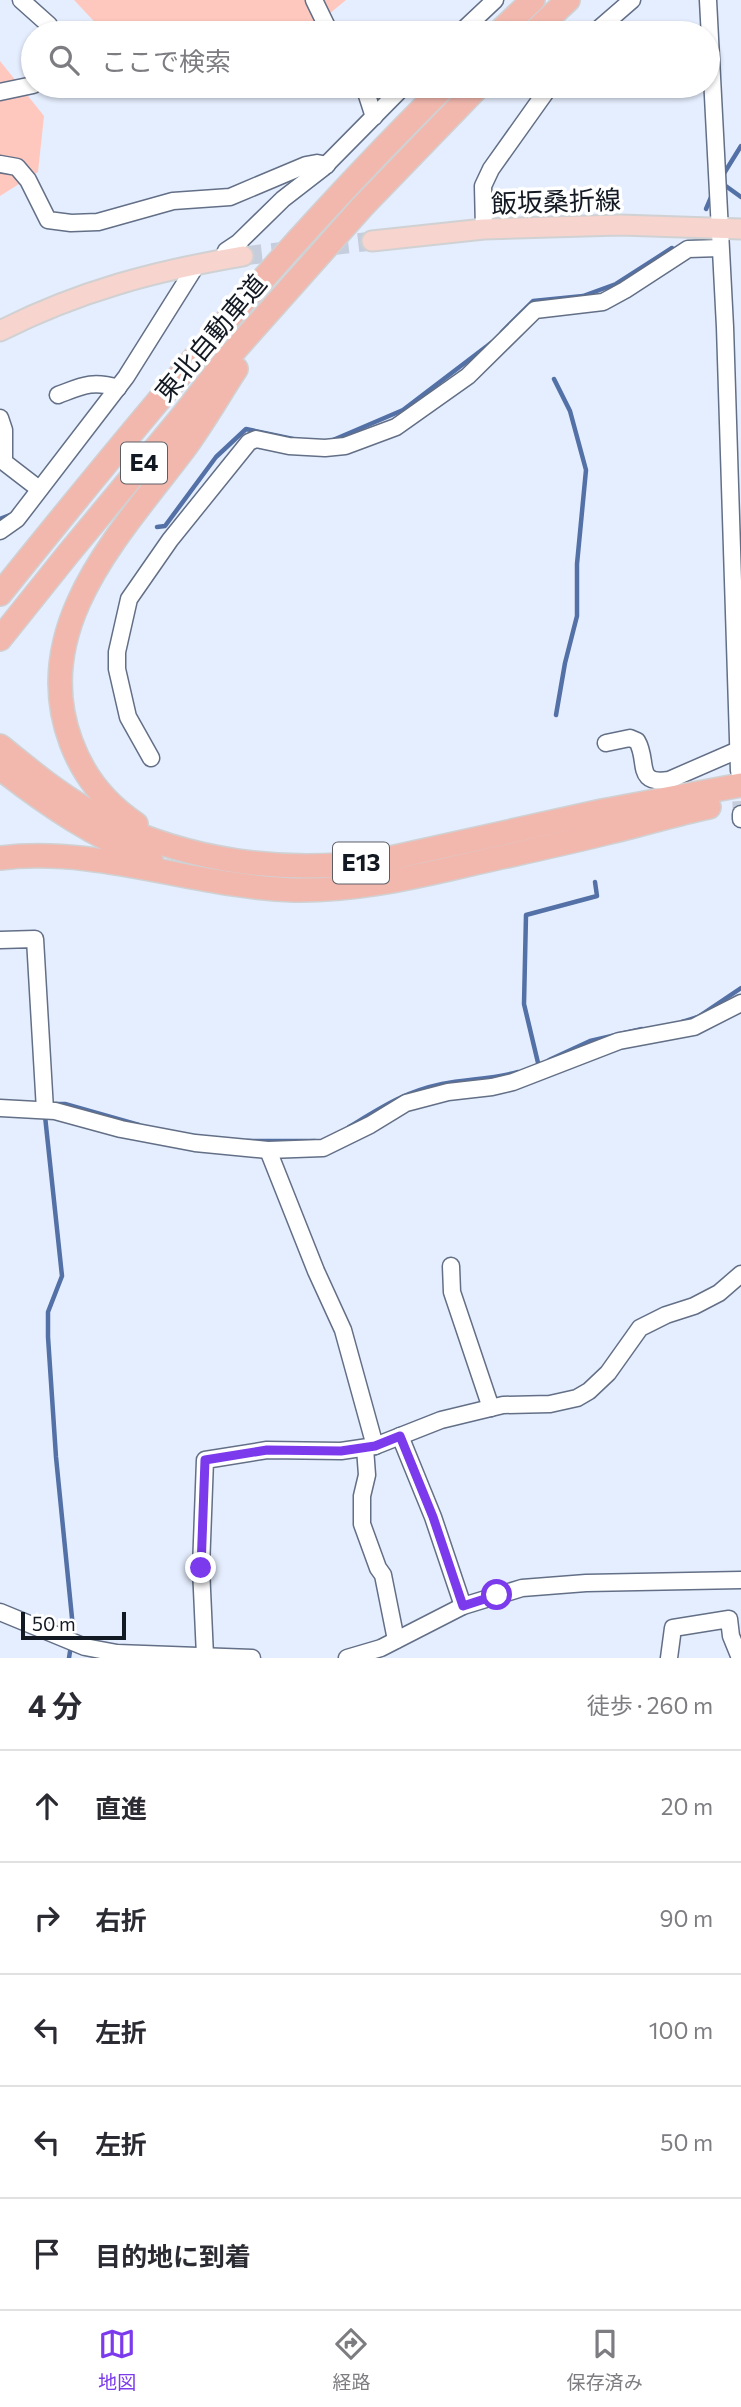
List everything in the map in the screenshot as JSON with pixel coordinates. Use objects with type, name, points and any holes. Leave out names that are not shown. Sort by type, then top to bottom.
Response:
[{"type":"highway","points":[[511,21],[533,0]]},
{"type":"highway","points":[[546,21],[568,0]]},
{"type":"highway","name":"東北自動車道","points":[[0,594],[211,341],[343,192],[433,98]]},
{"type":"highway","name":"東北自動車道","points":[[0,639],[226,360],[362,207],[468,98]]},
{"type":"highway","points":[[188,850],[132,822],[102,794],[87,774],[75,753],[61,705],[61,654],[77,606],[97,565],[186,446],[290,287]]},
{"type":"highway","points":[[0,578],[132,421],[211,341]]},
{"type":"highway","points":[[1,754],[32,793],[82,826],[140,855],[196,877]]},
{"type":"highway","name":"E13","points":[[1,754],[105,820],[158,841],[254,864],[288,866],[348,865],[377,861],[740,778]]},
{"type":"highway","name":"E13","points":[[0,858],[42,855],[83,858],[233,884],[295,890],[346,888],[384,884],[741,800]]},
{"type":"main road","name":"飯坂桑折線","points":[[372,241],[484,229],[620,225],[741,229]]},
{"type":"main road","points":[[0,331],[66,300],[111,284],[243,256]]},
{"type":"street","points":[[21,0],[46,21]]},
{"type":"street","points":[[314,0],[324,21]]},
{"type":"street","points":[[473,21],[495,0]]},
{"type":"street","points":[[608,21],[632,0]]},
{"type":"street","points":[[708,0],[709,21]]},
{"type":"street","points":[[0,92],[21,88]]},
{"type":"street","points":[[368,98],[374,117]]},
{"type":"street","points":[[222,260],[226,251],[238,243],[283,199],[327,165],[392,98]]},
{"type":"street","points":[[484,229],[483,186],[491,169],[541,98]]},
{"type":"street","points":[[713,98],[720,248],[734,414],[740,778]]},
{"type":"street","points":[[0,164],[17,167],[28,180],[48,220],[71,223],[98,222],[173,201],[230,197],[306,165],[327,165]]},
{"type":"street","points":[[151,758],[128,717],[117,669],[117,652],[129,599],[170,540],[249,442],[256,439],[289,446],[345,446],[396,427],[468,376],[535,310],[603,302],[688,249],[720,248]]},
{"type":"street","points":[[0,531],[17,519],[118,387],[197,264]]},
{"type":"street","points":[[58,395],[89,383],[118,387]]},
{"type":"street","points":[[0,418],[4,430],[4,462],[39,489]]},
{"type":"street","points":[[606,743],[630,738],[637,741],[646,775],[659,782],[738,750]]},
{"type":"street","points":[[0,940],[35,939],[45,1105]]},
{"type":"street","points":[[0,1108],[45,1105],[55,1111],[121,1129],[195,1143],[268,1150],[323,1148],[370,1125],[405,1103],[448,1092],[513,1082],[619,1041],[694,1027],[741,1003]]},
{"type":"street","points":[[268,1150],[316,1271],[344,1330],[370,1447],[362,1496],[362,1524],[383,1575],[397,1640]]},
{"type":"street","points":[[451,1266],[452,1292],[491,1408]]},
{"type":"street","points":[[205,1656],[201,1568],[205,1460],[267,1450],[341,1451],[370,1447],[441,1420],[491,1408],[513,1404],[550,1404],[577,1398],[608,1373],[640,1328],[719,1293],[741,1274]]},
{"type":"street","points":[[400,1436],[433,1517],[463,1606]]},
{"type":"street","points":[[347,1658],[381,1648],[463,1606],[522,1588],[611,1582],[741,1580]]},
{"type":"street","points":[[0,1612],[85,1647],[117,1653],[251,1658]]},
{"type":"street","points":[[669,1658],[673,1628],[729,1619],[731,1636],[740,1658]]},
{"type":"shaded area","points":[[74,0],[346,0],[321,21],[94,21]]},
{"type":"shaded area","points":[[0,61],[21,87],[21,98],[30,98],[44,116],[38,172],[0,196]]},
{"type":"waterway","points":[[723,175],[741,146]]},
{"type":"waterway","points":[[723,184],[741,197]]},
{"type":"waterway","points":[[706,209],[712,195]]},
{"type":"waterway","points":[[502,332],[533,301],[583,296],[616,284],[672,248]]},
{"type":"waterway","points":[[333,440],[403,410],[491,343]]},
{"type":"waterway","points":[[554,379],[570,411],[586,470],[577,564],[577,616],[556,715]]},
{"type":"waterway","points":[[157,527],[165,526],[216,457],[246,429],[293,439]]},
{"type":"waterway","points":[[0,519],[10,515]]},
{"type":"waterway","points":[[539,1067],[524,1004],[526,915],[597,896],[595,882]]},
{"type":"waterway","points":[[682,1022],[698,1017],[741,988]]},
{"type":"waterway","points":[[549,1060],[590,1041],[642,1029]]},
{"type":"waterway","points":[[349,1127],[416,1091],[442,1084],[518,1072]]},
{"type":"waterway","points":[[56,1104],[65,1104],[139,1125]]},
{"type":"waterway","points":[[45,1116],[62,1276],[48,1312],[48,1337],[72,1636]]},
{"type":"waterway","points":[[247,1141],[315,1141]]},
{"type":"waterway","points":[[69,1658],[71,1645]]},
{"type":"tunnel","points":[[243,256],[372,241]]},
{"type":"tunnel","points":[[739,777],[741,814]]},
{"type":"route","points":[[201,1568],[205,1460],[267,1450],[341,1451],[375,1446],[400,1436],[433,1517],[463,1606],[497,1595]]}]
